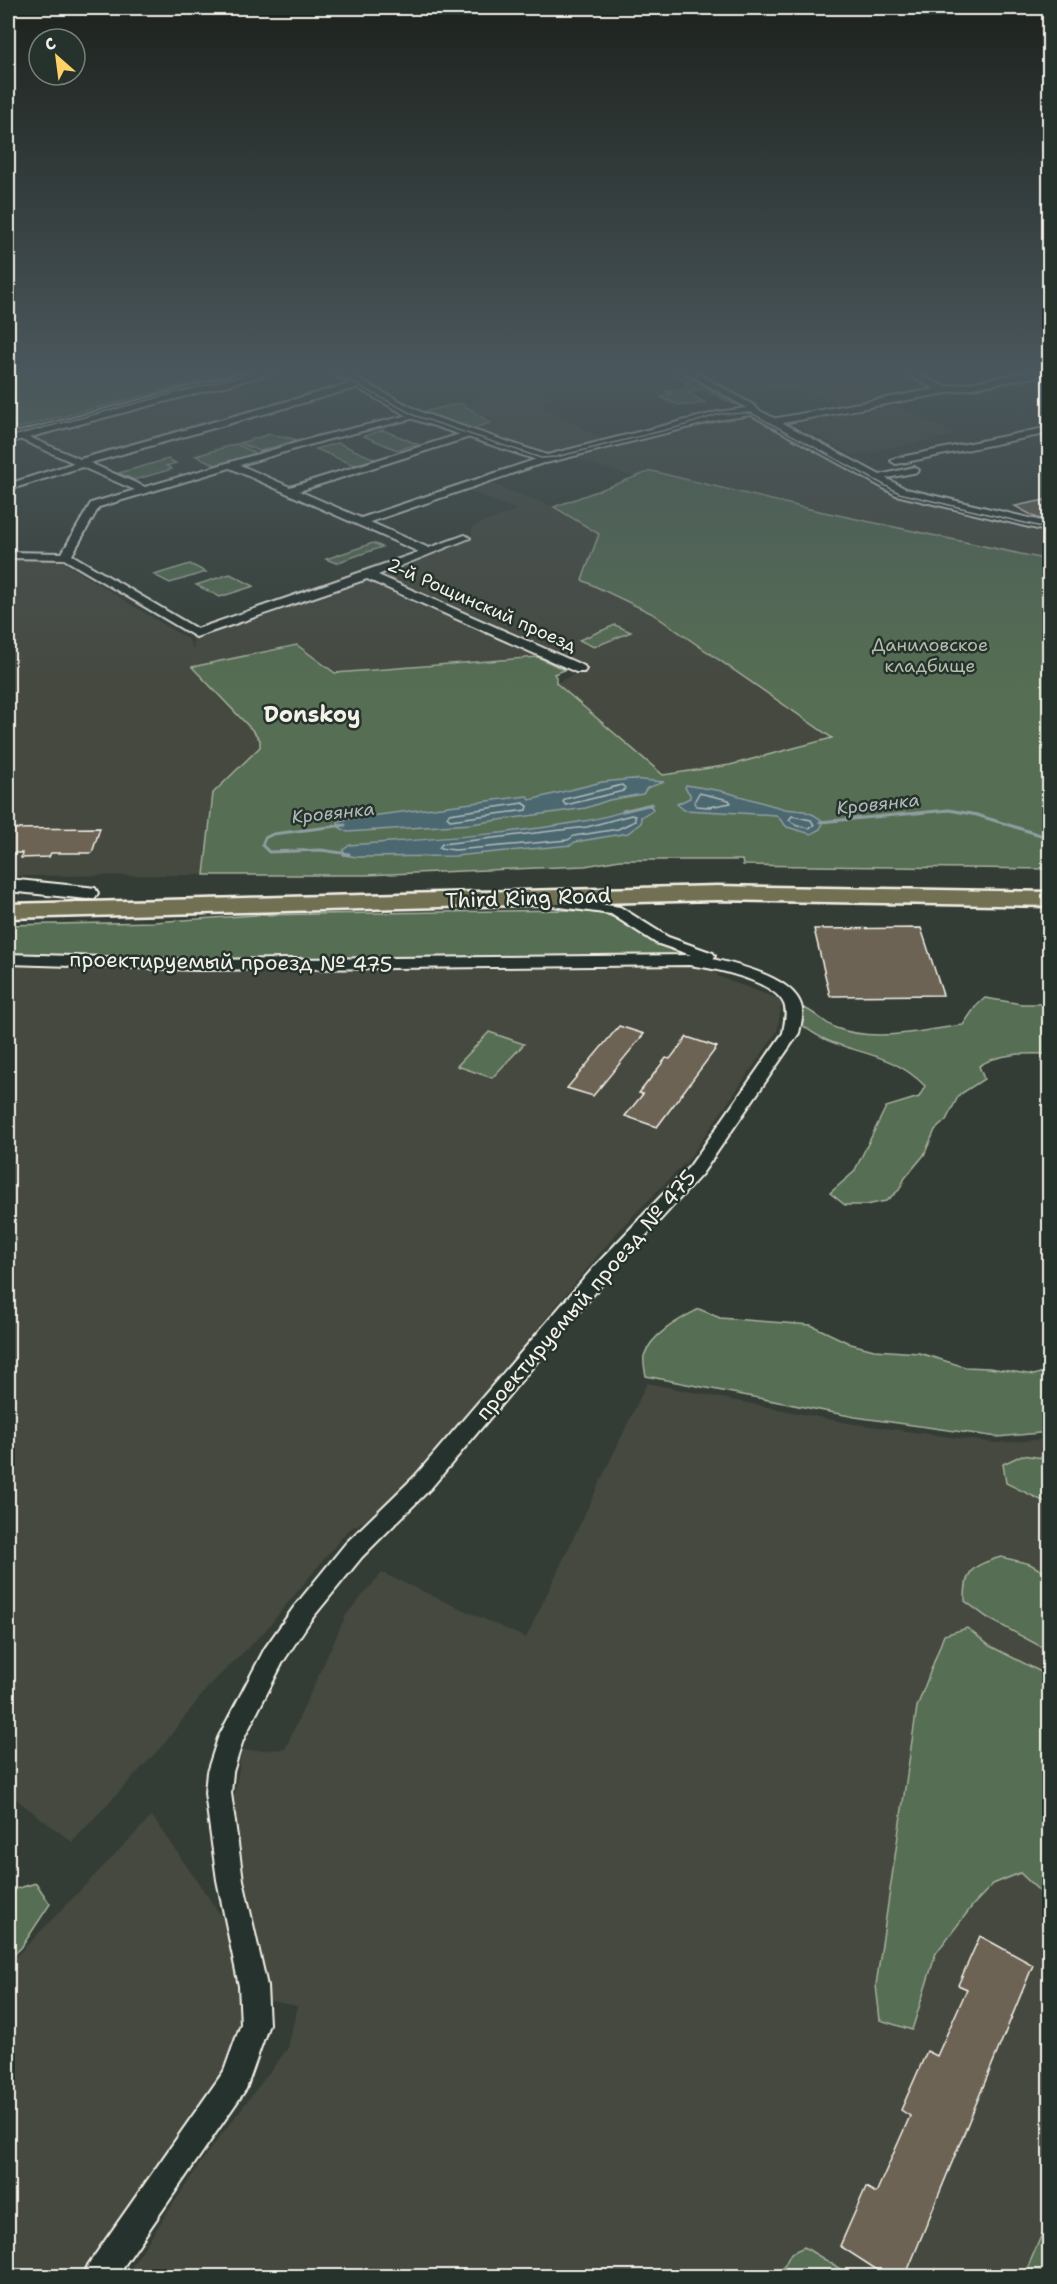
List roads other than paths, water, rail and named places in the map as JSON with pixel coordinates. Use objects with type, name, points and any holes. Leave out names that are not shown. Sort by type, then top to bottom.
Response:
[{"type":"main road","name":"Third Ring Road","points":[[8,894],[716,878],[1050,883]]},
{"type":"main road","name":"Third Ring Road","points":[[8,911],[728,893],[1050,899]]},
{"type":"street","points":[[8,487],[41,477]]},
{"type":"street","points":[[113,477],[145,491]]},
{"type":"street","points":[[66,556],[95,505],[193,477]]},
{"type":"street","points":[[257,477],[429,552]]},
{"type":"street","points":[[289,491],[335,477]]},
{"type":"street","points":[[360,522],[494,477]]},
{"type":"street","points":[[872,478],[879,477]]},
{"type":"street","points":[[872,478],[916,497],[1050,528]]},
{"type":"street","points":[[8,555],[66,556],[191,632],[202,632],[465,538]]},
{"type":"street","name":"2-й Рощинский проезд","points":[[368,574],[580,669]]},
{"type":"street","points":[[8,885],[87,893]]},
{"type":"street","points":[[514,898],[615,910],[662,939],[749,974]]},
{"type":"street","name":"проектируемый проезд № 475","points":[[8,958],[199,965],[689,960],[706,962],[749,974],[778,988],[791,1001],[794,1017],[791,1033],[696,1170],[602,1271],[423,1482],[354,1550],[302,1614],[273,1655],[231,1738],[220,1772],[218,1793],[230,1880],[253,1986],[255,2024],[236,2079],[99,2277]]},
{"type":"water","points":[[632,779],[664,782],[647,788],[643,794],[609,800],[586,808],[471,824],[347,832],[339,827],[338,822],[527,796],[530,800],[602,782]]},
{"type":"water","points":[[686,785],[722,791],[785,809],[804,811],[824,822],[820,829],[811,834],[787,827],[776,815],[684,810],[677,804],[690,798],[685,788]]},
{"type":"water","points":[[647,805],[653,810],[641,817],[641,823],[628,833],[575,842],[571,845],[455,856],[357,857],[344,855],[343,850],[350,845],[467,836],[555,826],[600,818]]},
{"type":"waterway","name":"Кровянка","points":[[623,811],[652,804]]},
{"type":"waterway","name":"Кровянка","points":[[820,822],[949,810],[977,815],[1050,838]]},
{"type":"waterway","name":"Кровянка","points":[[345,825],[273,834],[265,838],[262,845],[269,852],[321,850],[349,854]]},
{"type":"tram line","points":[[869,477],[899,493],[1050,529]]},
{"type":"district","name":"Donskoy","points":[[312,714]]},
{"type":"park label","name":"Даниловское кладбище","points":[[930,655]]}]
